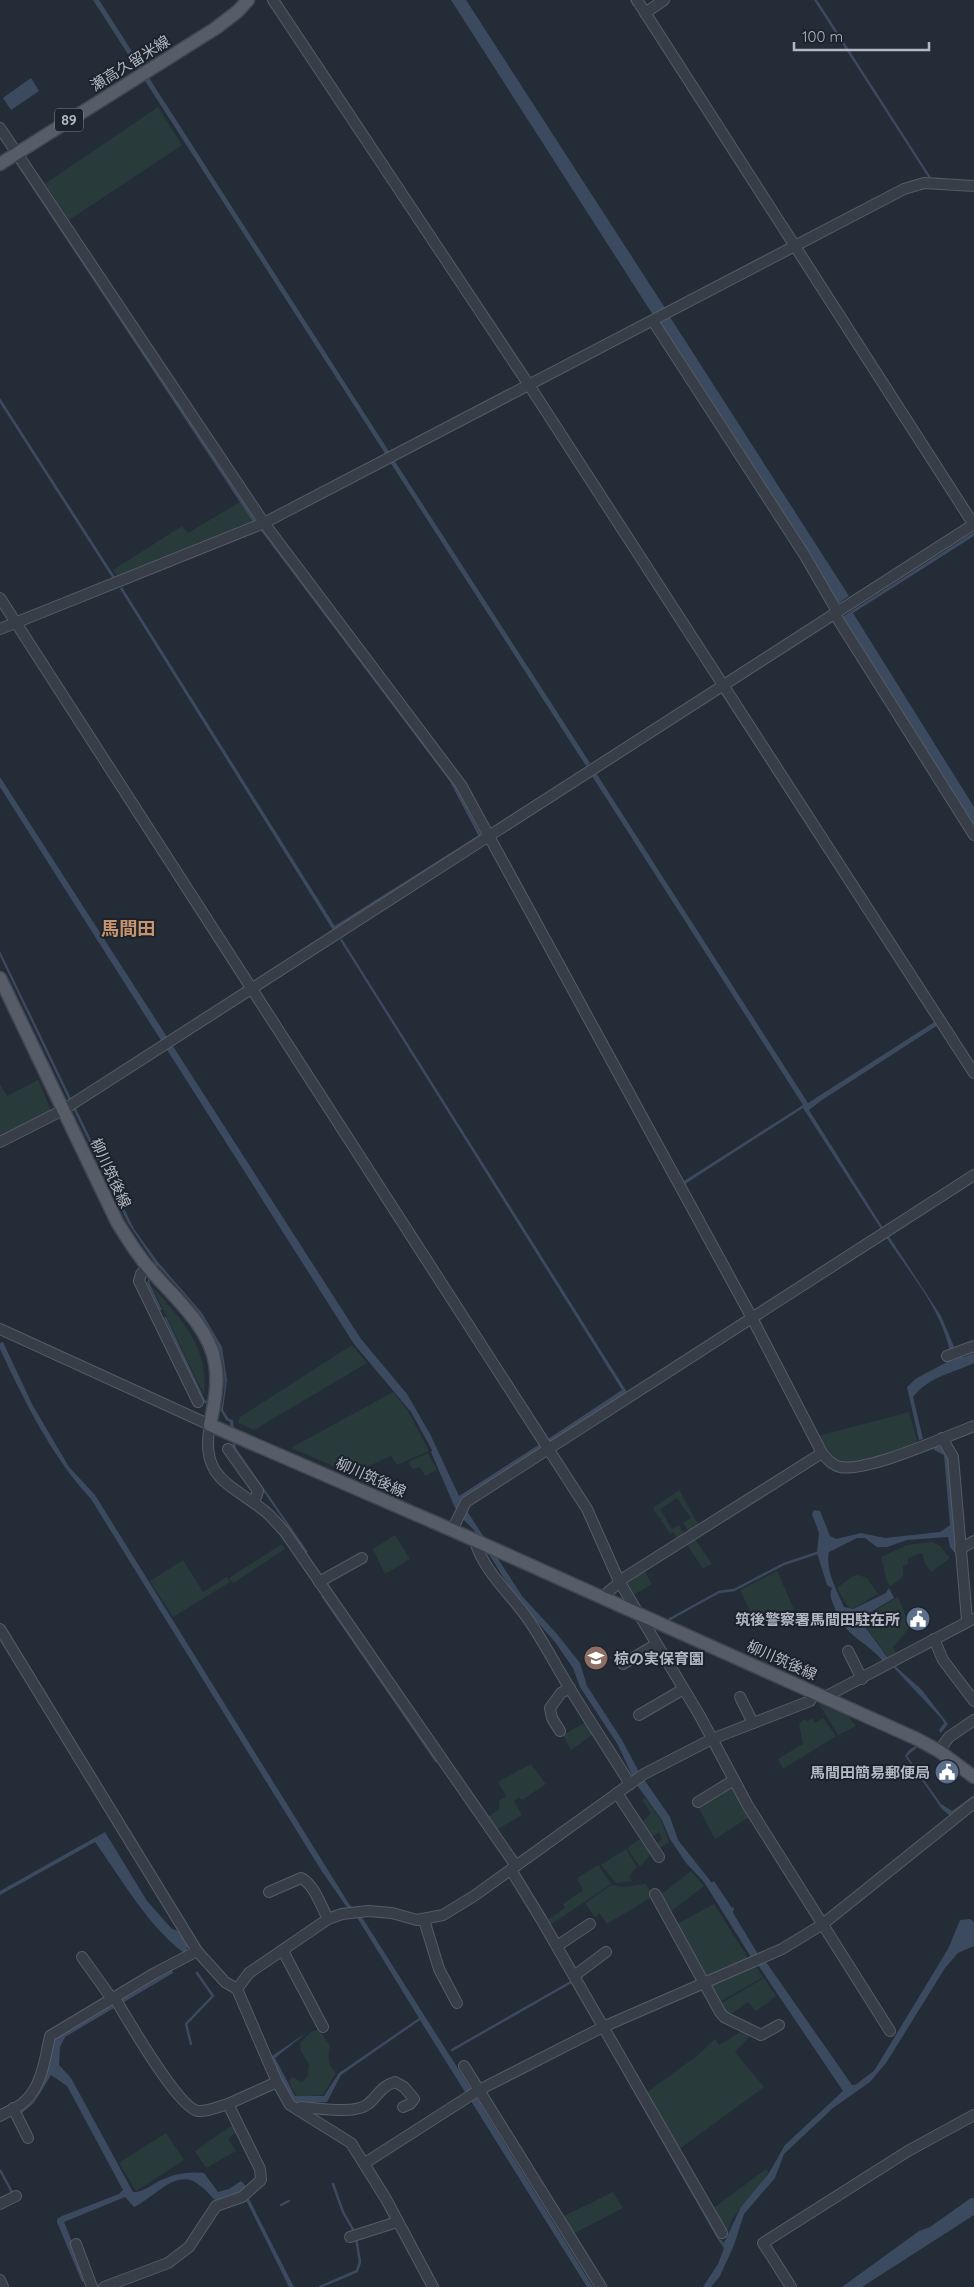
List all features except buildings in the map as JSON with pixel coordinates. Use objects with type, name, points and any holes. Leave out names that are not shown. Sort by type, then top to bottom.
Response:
[{"type":"main road","name":"瀬高久留米線","points":[[0,164],[216,28],[238,11],[248,0]]},
{"type":"main road","name":"柳川筑後線","points":[[0,978],[117,1222],[148,1267],[180,1303],[209,1344],[216,1364],[215,1397],[210,1425],[452,1530],[820,1695],[939,1751],[974,1777]]},
{"type":"street","points":[[273,0],[529,385],[974,1073]]},
{"type":"street","points":[[0,1142],[63,1110],[722,684],[974,525],[637,0]]},
{"type":"street","points":[[645,13],[664,0]]},
{"type":"street","points":[[0,128],[264,523],[461,785],[828,1461],[838,1467],[857,1467],[900,1455],[974,1426]]},
{"type":"street","points":[[0,629],[264,523],[904,190],[924,183],[974,186]]},
{"type":"street","points":[[653,321],[804,554],[837,612],[974,835]]},
{"type":"street","points":[[0,598],[587,1509],[619,1582],[636,1613],[712,1739],[734,1780],[890,2030]]},
{"type":"street","points":[[452,1530],[466,1502],[974,1176]]},
{"type":"street","points":[[148,1267],[140,1274],[139,1281],[198,1402]]},
{"type":"street","points":[[0,1329],[210,1425],[208,1442],[211,1463],[216,1472],[229,1487],[267,1513],[285,1532],[513,1868],[722,2234]]},
{"type":"street","points":[[947,1356],[974,1346]]},
{"type":"street","points":[[237,1990],[249,1974],[328,1919],[342,1914],[368,1911],[392,1913],[424,1920],[444,1915],[644,1774],[712,1739],[862,1679],[934,1639],[971,1622],[960,1550],[953,1457],[942,1438]]},
{"type":"street","points":[[228,1449],[258,1491],[254,1504]]},
{"type":"street","points":[[604,1599],[608,1592],[619,1582],[822,1453]]},
{"type":"street","points":[[475,1541],[480,1555],[504,1590],[526,1616],[630,1784]]},
{"type":"street","points":[[960,1550],[974,1541]]},
{"type":"street","points":[[319,1582],[362,1558]]},
{"type":"street","points":[[0,1629],[197,1951],[225,1982],[237,1990],[277,2082],[290,2105],[351,2143],[365,2163],[433,2287]]},
{"type":"street","points":[[934,1639],[943,1660],[974,1701]]},
{"type":"street","points":[[623,1664],[655,1645]]},
{"type":"street","points":[[848,1651],[862,1679]]},
{"type":"street","points":[[560,1731],[552,1718],[550,1708],[561,1694],[570,1688]]},
{"type":"street","points":[[639,1715],[682,1690]]},
{"type":"street","points":[[740,1697],[753,1723]]},
{"type":"street","points":[[939,1751],[948,1737],[974,1720]]},
{"type":"street","points":[[698,1802],[734,1780]]},
{"type":"street","points":[[617,1793],[660,1857]]},
{"type":"street","points":[[365,2163],[479,2090],[603,2027],[782,1949],[823,1924],[974,1803]]},
{"type":"street","points":[[269,1892],[302,1878],[312,1888],[328,1919]]},
{"type":"street","points":[[655,1894],[702,1983],[724,2017],[761,2035],[779,2025]]},
{"type":"street","points":[[424,1920],[440,1969],[457,2003]]},
{"type":"street","points":[[557,1946],[590,1924]]},
{"type":"street","points":[[0,2116],[23,2104],[32,2095],[40,2080],[50,2036],[197,1951]]},
{"type":"street","points":[[283,1951],[323,2027]]},
{"type":"street","points":[[574,1976],[606,1952]]},
{"type":"street","points":[[82,1957],[113,1998],[154,2064],[190,2108],[199,2112],[228,2104],[277,2082]]},
{"type":"street","points":[[464,2066],[601,2287]]},
{"type":"street","points":[[298,2110],[301,2107],[359,2110],[368,2104],[380,2090],[395,2082],[409,2091],[414,2099],[410,2104],[403,2107]]},
{"type":"street","points":[[104,2287],[168,2263],[189,2247],[216,2206],[242,2197],[261,2180],[260,2169],[228,2104]]},
{"type":"street","points":[[13,2108],[28,2138]]},
{"type":"street","points":[[791,2287],[763,2244],[908,2151],[974,2115]]},
{"type":"street","points":[[0,2204],[16,2196]]},
{"type":"street","points":[[350,2237],[397,2222]]},
{"type":"street","points":[[76,2244],[92,2287]]},
{"type":"street","points":[[0,2280],[3,2287]]},
{"type":"shaded area","points":[[158,107],[182,145],[69,220],[45,184]]},
{"type":"shaded area","points":[[240,502],[254,522],[118,577],[113,570],[182,526],[188,533]]},
{"type":"shaded area","points":[[38,1080],[51,1110],[0,1135],[0,1084],[7,1096]]},
{"type":"shaded area","points":[[152,1286],[183,1323],[198,1348],[202,1362],[204,1395]]},
{"type":"shaded area","points":[[352,1345],[367,1363],[254,1430],[238,1423],[240,1417]]},
{"type":"shaded area","points":[[393,1392],[408,1411],[429,1451],[397,1465],[391,1456],[352,1474],[291,1448]]},
{"type":"shaded area","points":[[909,1412],[918,1444],[866,1462],[845,1463],[838,1461],[818,1436]]},
{"type":"shaded area","points":[[428,1453],[437,1470],[425,1476],[420,1467],[413,1469],[408,1462]]},
{"type":"shaded area","points":[[679,1490],[699,1526],[689,1532],[683,1523],[691,1518],[677,1498],[660,1509],[672,1529],[679,1525],[684,1534],[678,1539],[673,1532],[670,1534],[653,1508]]},
{"type":"shaded area","points":[[395,1535],[410,1559],[385,1574],[373,1549]]},
{"type":"shaded area","points":[[694,1538],[712,1564],[703,1569],[686,1543]]},
{"type":"shaded area","points":[[932,1542],[940,1546],[950,1558],[931,1572],[925,1563],[922,1553],[908,1558],[908,1564],[903,1566],[903,1577],[891,1586],[887,1582],[881,1557],[907,1545]]},
{"type":"shaded area","points":[[282,1544],[285,1549],[233,1583],[229,1578]]},
{"type":"shaded area","points":[[183,1560],[203,1592],[227,1577],[230,1582],[173,1617],[150,1581]]},
{"type":"shaded area","points":[[644,1570],[652,1584],[634,1595],[625,1582]]},
{"type":"shaded area","points":[[777,1571],[794,1609],[777,1616],[758,1628],[740,1590]]},
{"type":"shaded area","points":[[858,1575],[867,1578],[878,1594],[850,1610],[837,1588],[853,1576]]},
{"type":"shaded area","points":[[898,1597],[910,1627],[893,1647],[896,1653],[889,1658],[864,1624],[867,1615]]},
{"type":"shaded area","points":[[819,1704],[848,1716],[856,1726],[838,1735]]},
{"type":"shaded area","points":[[812,1718],[815,1723],[823,1718],[836,1736],[783,1769],[778,1759],[803,1744],[799,1724],[805,1719],[807,1722]]},
{"type":"shaded area","points":[[589,1720],[596,1732],[571,1750],[563,1735]]},
{"type":"shaded area","points":[[531,1764],[546,1784],[522,1800],[519,1797],[514,1801],[522,1815],[496,1830],[487,1818],[499,1809],[499,1801],[506,1796],[498,1782]]},
{"type":"shaded area","points":[[732,1785],[749,1817],[715,1839],[697,1805]]},
{"type":"shaded area","points":[[645,1798],[661,1820],[669,1842],[657,1850],[654,1846],[662,1839],[659,1833],[650,1837],[641,1824],[651,1813],[642,1800]]},
{"type":"shaded area","points":[[640,1839],[651,1854],[640,1867],[627,1848]]},
{"type":"shaded area","points":[[626,1849],[637,1867],[629,1876],[632,1881],[616,1883],[601,1865]]},
{"type":"shaded area","points":[[598,1865],[611,1884],[550,1925],[548,1920],[565,1908],[563,1904],[583,1890],[577,1878]]},
{"type":"shaded area","points":[[691,1871],[704,1886],[670,1912],[658,1897]]},
{"type":"shaded area","points":[[646,1884],[653,1896],[607,1924],[600,1914],[595,1917],[585,1903],[612,1885],[624,1887]]},
{"type":"shaded area","points":[[714,1904],[748,1958],[726,1969],[701,1977],[675,1925]]},
{"type":"shaded area","points":[[755,1965],[763,1977],[718,2003],[708,1986]]},
{"type":"shaded area","points":[[764,1978],[776,1996],[756,2011],[748,2002],[728,2016],[718,2005]]},
{"type":"shaded area","points":[[319,2030],[330,2046],[330,2064],[336,2073],[323,2095],[297,2097],[289,2082],[292,2077],[302,2082],[307,2077],[309,2064],[301,2051],[300,2043],[312,2031]]},
{"type":"shaded area","points":[[741,2032],[751,2035],[735,2052],[764,2087],[678,2150],[645,2094],[698,2055],[715,2039],[719,2045]]},
{"type":"shaded area","points":[[234,2124],[237,2131],[228,2139],[236,2151],[206,2168],[195,2151]]},
{"type":"shaded area","points":[[166,2133],[184,2160],[136,2191],[119,2163]]},
{"type":"shaded area","points":[[766,2169],[769,2172],[732,2219],[723,2241],[714,2227],[712,2209]]},
{"type":"shaded area","points":[[613,2192],[623,2208],[573,2234],[562,2217]]},
{"type":"water","points":[[93,0],[99,0],[390,453],[386,455]]},
{"type":"water","points":[[451,0],[466,0],[665,308],[653,315]]},
{"type":"water","points":[[814,0],[817,0],[932,179],[930,180]]},
{"type":"water","points":[[31,78],[39,91],[11,110],[3,98]]},
{"type":"water","points":[[670,317],[849,596],[839,603],[658,323]]},
{"type":"water","points":[[0,398],[115,577],[113,579],[0,403]]},
{"type":"water","points":[[394,460],[590,763],[586,766],[390,462]]},
{"type":"water","points":[[974,532],[974,536],[853,613],[974,807],[974,825],[842,617]]},
{"type":"water","points":[[122,587],[336,928],[333,930],[120,589]]},
{"type":"water","points":[[596,773],[808,1103],[936,1021],[938,1025],[809,1110],[883,1228],[881,1229],[803,1108],[685,1184],[684,1181],[803,1105],[592,776]]},
{"type":"water","points":[[0,777],[361,1339],[407,1394],[430,1434],[459,1496],[540,1444],[541,1447],[461,1499],[456,1510],[431,1452],[432,1450],[411,1412],[354,1344],[0,787]]},
{"type":"water","points":[[342,939],[627,1392],[549,1442],[548,1439],[622,1390],[340,940]]},
{"type":"water","points":[[0,951],[134,1229],[157,1261],[202,1313],[222,1347],[227,1380],[223,1410],[229,1419],[233,1420],[236,1448],[308,1552],[306,1553],[233,1447],[230,1422],[226,1420],[221,1411],[203,1402],[164,1317],[166,1317],[205,1400],[221,1409],[224,1386],[223,1366],[218,1347],[199,1313],[157,1265],[149,1282],[162,1310],[160,1310],[147,1283],[155,1263],[128,1223],[0,956]]},
{"type":"water","points":[[888,1235],[941,1316],[958,1356],[964,1357],[974,1353],[974,1363],[933,1380],[913,1397],[923,1439],[919,1440],[907,1387],[917,1378],[951,1359],[948,1342],[935,1310],[886,1237]]},
{"type":"water","points":[[3,1342],[32,1404],[69,1467],[95,1495],[349,1904],[363,1919],[471,2089],[465,2092],[420,2020],[341,2075],[327,2102],[301,2103],[298,2105],[287,2092],[272,2056],[306,2033],[275,2058],[295,2096],[324,2096],[339,2073],[419,2018],[358,1919],[346,1906],[321,1870],[91,1499],[76,1482],[51,1446],[29,1409],[0,1349],[0,1343]]},
{"type":"water","points":[[935,1446],[941,1447],[948,1457],[957,1555],[950,1547],[948,1537],[907,1540],[887,1547],[877,1547],[865,1538],[857,1538],[829,1552],[830,1573],[844,1607],[853,1609],[886,1593],[889,1588],[894,1598],[866,1615],[863,1624],[888,1658],[883,1661],[849,1631],[838,1617],[831,1597],[832,1588],[827,1585],[817,1553],[819,1533],[812,1514],[814,1510],[820,1511],[830,1536],[836,1539],[861,1533],[885,1538],[940,1532],[950,1525],[944,1455],[934,1450]]},
{"type":"water","points":[[467,1511],[522,1596],[580,1663],[587,1686],[622,1740],[639,1772],[670,1817],[678,1840],[712,1883],[714,1881],[732,1908],[734,1907],[733,1913],[758,1954],[751,1957],[704,1882],[686,1863],[670,1839],[662,1820],[636,1784],[618,1745],[580,1687],[573,1668],[555,1642],[516,1598],[474,1530],[463,1519]]},
{"type":"water","points":[[321,1596],[438,1761],[436,1763]]},
{"type":"water","points":[[895,1666],[922,1690],[948,1724],[941,1733],[939,1730],[944,1723],[942,1719],[894,1668]]},
{"type":"water","points":[[928,1738],[907,1756],[941,1804],[952,1811],[974,1795],[974,1798],[950,1816],[942,1809],[905,1756],[909,1750]]},
{"type":"water","points":[[105,1832],[147,1901],[172,1929],[178,1931],[188,1945],[184,1953],[159,1930],[95,1842],[0,1895],[0,1891]]},
{"type":"water","points":[[970,1919],[974,1922],[974,1946],[958,1953],[945,1968],[886,2063],[870,2082],[833,2108],[784,2154],[775,2178],[744,2214],[734,2245],[720,2276],[711,2287],[703,2287],[718,2264],[724,2248],[600,2033],[719,2238],[724,2243],[741,2207],[769,2173],[785,2145],[843,2091],[758,1965],[766,1962],[852,2085],[855,2085],[874,2071],[948,1949],[960,1920]]},
{"type":"water","points":[[172,1970],[173,1973],[65,2037],[60,2047],[59,2065],[71,2078],[133,2192],[144,2190],[166,2178],[187,2173],[204,2173],[218,2192],[229,2189],[241,2181],[248,2188],[245,2191],[294,2287],[289,2287],[246,2200],[216,2201],[204,2188],[191,2180],[182,2179],[165,2186],[134,2207],[125,2197],[64,2222],[87,2279],[82,2282],[57,2222],[57,2219],[62,2216],[119,2194],[123,2190],[67,2086],[51,2075],[34,2103],[22,2113],[20,2112],[34,2101],[37,2096],[53,2042],[59,2034],[93,2017]]},
{"type":"water","points":[[476,2097],[593,2287],[587,2287],[471,2101]]},
{"type":"water","points":[[971,2198],[974,2198],[974,2215],[862,2287],[842,2287],[919,2231],[930,2227]]},
{"type":"waterway","points":[[631,0],[634,5]]},
{"type":"waterway","points":[[16,161],[254,521]]},
{"type":"waterway","points":[[262,530],[451,781],[480,836],[335,927]]},
{"type":"waterway","points":[[721,691],[817,839]]},
{"type":"waterway","points":[[670,1619],[719,1592],[734,1590],[784,1564],[817,1553]]},
{"type":"waterway","points":[[191,2044],[186,2024],[213,1996],[197,1973]]},
{"type":"waterway","points":[[452,2050],[571,1982]]},
{"type":"waterway","points":[[0,2170],[13,2194]]},
{"type":"waterway","points":[[333,2184],[343,2212],[355,2233]]},
{"type":"waterway","points":[[281,2205],[289,2201]]},
{"type":"waterway","points":[[320,2287],[357,2271],[360,2262],[356,2238]]},
{"type":"place","name":"筑後警察署馬間田駐在所","points":[[918,1619]]},
{"type":"place","name":"椋の実保育園","points":[[596,1658]]},
{"type":"place","name":"馬間田簡易郵便局","points":[[947,1772]]},
{"type":"district","name":"馬間田","points":[[128,928]]}]
